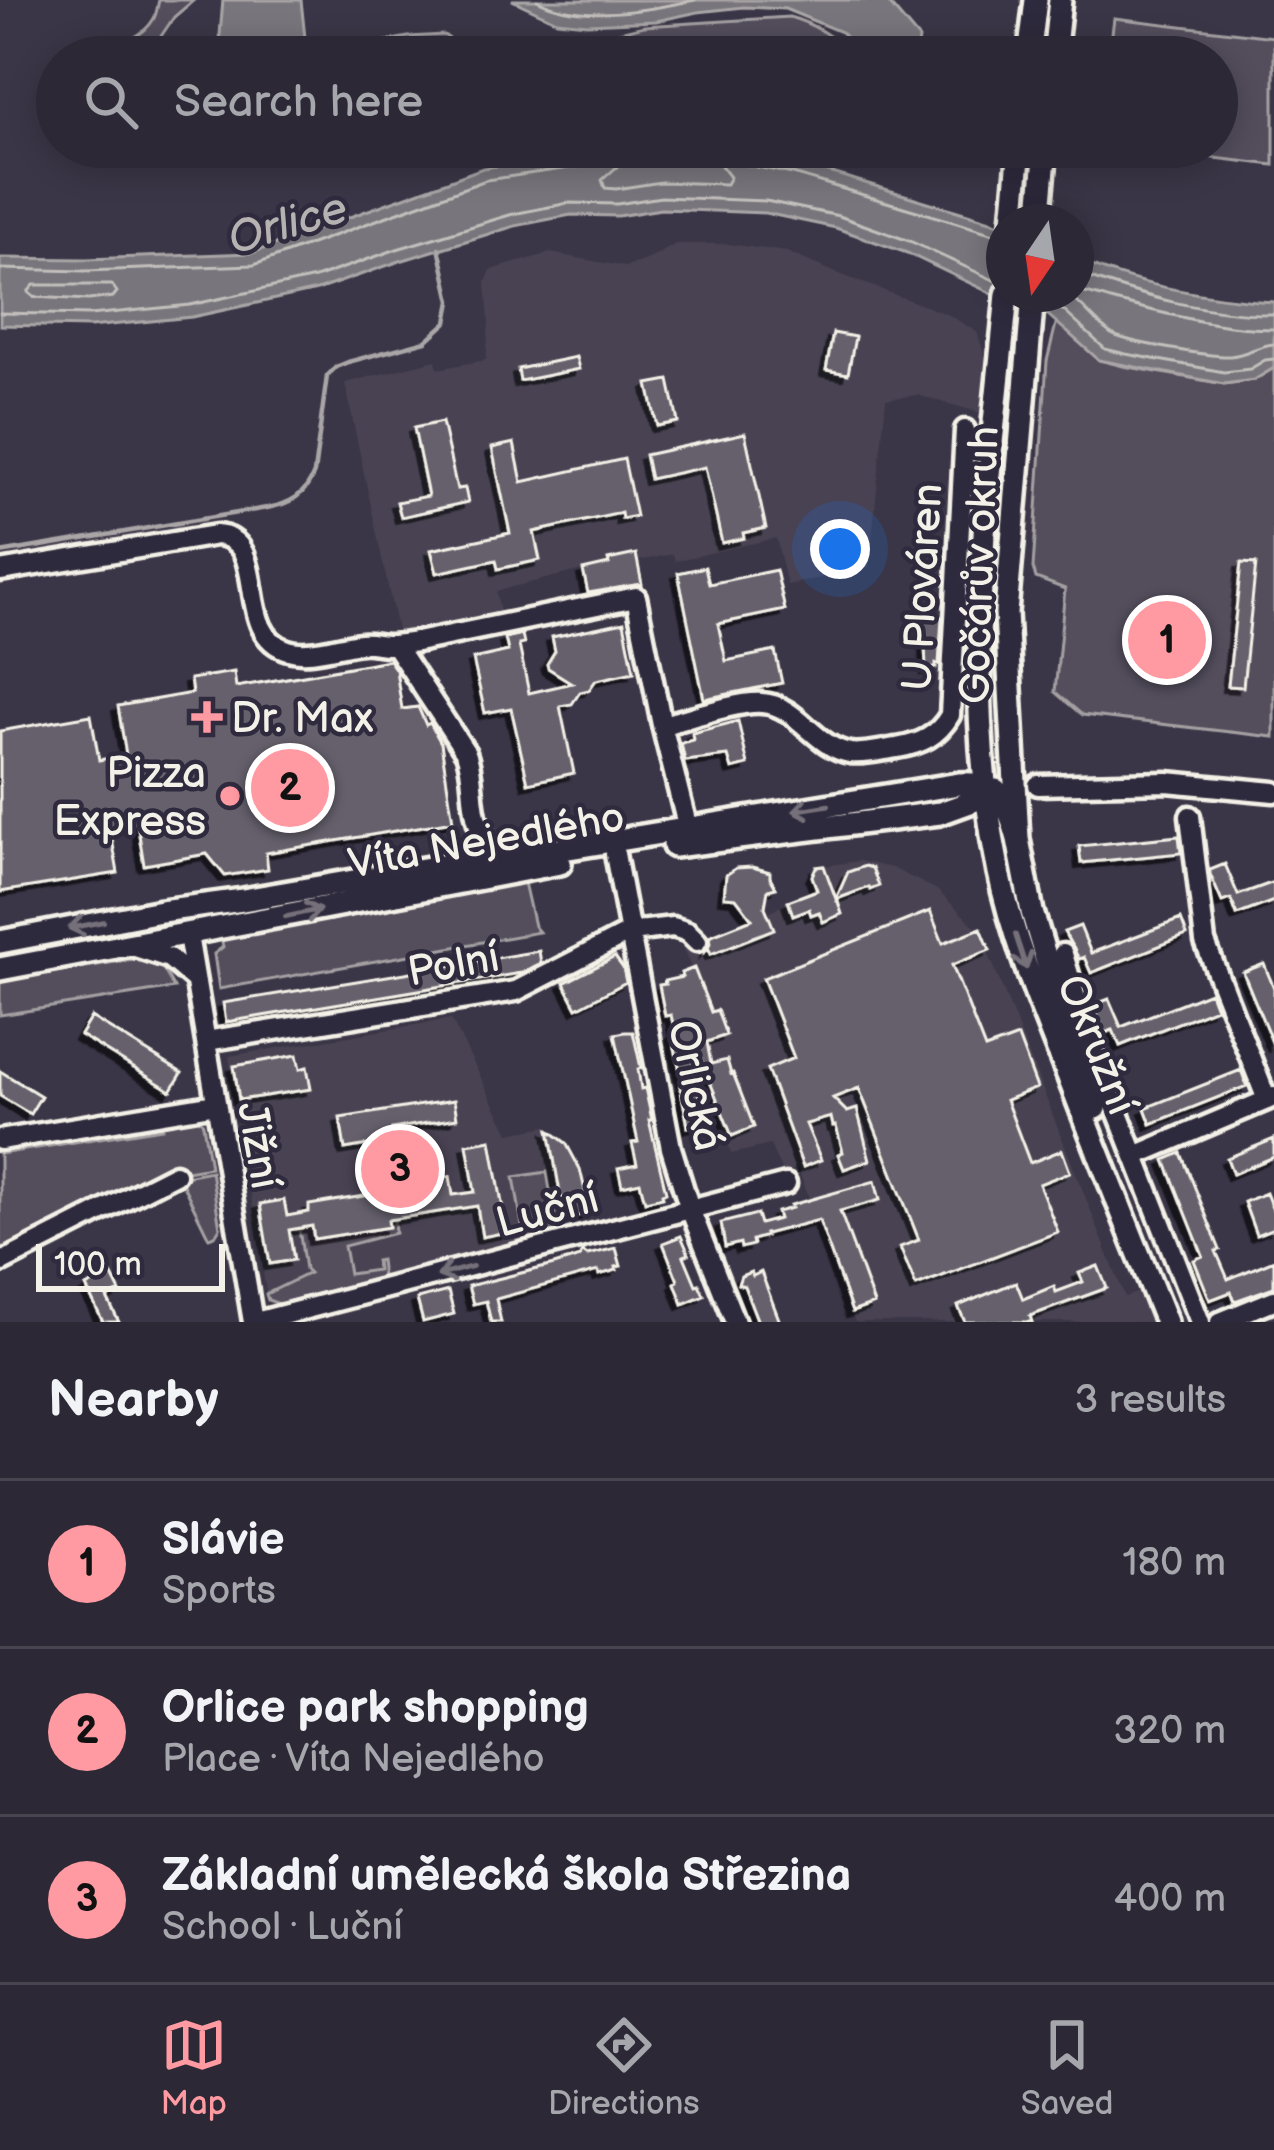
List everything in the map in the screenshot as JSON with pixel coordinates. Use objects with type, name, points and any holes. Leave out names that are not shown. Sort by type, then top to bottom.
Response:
[{"type":"main road","points":[[1032,36],[1036,0]]},
{"type":"main road","points":[[1056,36],[1060,0]]},
{"type":"main road","points":[[1015,204],[1018,168]]},
{"type":"main road","points":[[1040,204],[1044,168]]},
{"type":"main road","name":"Gočárův okruh","points":[[989,791],[977,676],[981,571],[1005,312]]},
{"type":"main road","name":"Gočárův okruh","points":[[1018,839],[1007,593],[1031,312]]},
{"type":"main road","points":[[927,789],[955,772],[981,736]]},
{"type":"main road","points":[[1013,752],[1008,774],[989,791],[1010,811],[1018,839]]},
{"type":"main road","name":"Víta Nejedlého","points":[[0,942],[161,911],[927,789],[970,783],[989,791]]},
{"type":"main road","name":"Víta Nejedlého","points":[[0,969],[615,854],[947,811],[989,791]]},
{"type":"main road","name":"Okružní","points":[[989,791],[994,849],[1030,979],[1144,1249],[1180,1322]]},
{"type":"main road","points":[[947,811],[984,832],[994,849]]},
{"type":"main road","name":"Okružní","points":[[1018,839],[1029,898],[1059,1002],[1166,1322]]},
{"type":"street","name":"U Plováren","points":[[662,725],[758,702],[788,710],[811,734],[852,753],[918,744],[938,732],[950,715],[965,430]]},
{"type":"street","name":"Víta Nejedlého","points":[[0,572],[228,536],[242,547],[262,630],[273,643],[304,652],[368,642],[395,645],[637,597],[688,829]]},
{"type":"street","name":"Víta Nejedlého","points":[[395,645],[466,753],[476,816],[499,858]]},
{"type":"street","points":[[1038,785],[1167,782],[1274,792]]},
{"type":"street","points":[[1135,1156],[1271,1098],[1205,943],[1190,816]]},
{"type":"street","name":"Orlická","points":[[615,854],[671,1148],[735,1322]]},
{"type":"street","name":"Polní","points":[[206,1041],[517,992],[629,932],[673,927],[697,941]]},
{"type":"street","name":"Jižní","points":[[188,935],[255,1322]]},
{"type":"street","points":[[130,946],[169,958],[195,980]]},
{"type":"street","name":"Okružní","points":[[1063,954],[1086,1031],[1200,1322]]},
{"type":"street","points":[[0,1140],[216,1104]]},
{"type":"street","points":[[0,1262],[175,1174]]},
{"type":"street","name":"Luční","points":[[255,1322],[786,1184]]},
{"type":"street","points":[[1220,1322],[1274,1300]]},
{"type":"shaded area","points":[[159,0],[194,0],[161,36],[136,36],[154,18]]},
{"type":"shaded area","points":[[789,17],[828,36],[603,36],[644,26]]},
{"type":"shaded area","points":[[1114,18],[1274,37],[1274,165],[1238,161],[1238,36],[1112,36]]},
{"type":"shaded area","points":[[559,33],[603,36],[558,36]]},
{"type":"shaded area","points":[[676,244],[728,244],[787,252],[949,315],[977,332],[988,366],[985,414],[917,395],[886,399],[869,568],[787,585],[776,538],[675,561],[673,554],[638,561],[642,584],[589,595],[582,570],[496,591],[501,616],[399,639],[345,383],[436,360],[438,369],[486,360],[486,282],[491,270],[550,253],[626,267]]},
{"type":"shaded area","points":[[1057,320],[1099,360],[1123,366],[1224,384],[1254,380],[1274,368],[1274,737],[1082,715],[1055,692],[1065,589],[1036,578],[1033,568],[1047,361]]},
{"type":"shaded area","points":[[859,861],[892,868],[937,890],[981,928],[1125,1297],[1142,1291],[1154,1322],[855,1322],[798,1169],[782,1172],[770,1145],[731,1154],[709,1071],[710,1047],[681,973],[691,968],[683,947],[816,890],[812,876],[816,867]]},
{"type":"shaded area","points":[[523,878],[539,932],[219,989],[214,954],[223,947],[221,938]]},
{"type":"shaded area","points":[[146,957],[160,963],[174,988],[0,1015],[0,981]]},
{"type":"shaded area","points":[[451,1019],[509,1133],[547,1126],[565,1229],[271,1303],[229,1056]]},
{"type":"shaded area","points":[[194,1116],[203,1124],[210,1167],[181,1172],[0,1253],[0,1154],[162,1128],[162,1121]]},
{"type":"shaded area","points":[[211,1171],[220,1228],[209,1238],[179,1177]]},
{"type":"shaded area","points":[[547,1172],[556,1226],[523,1231],[514,1177]]},
{"type":"shaded area","points":[[394,1219],[395,1233],[344,1246],[349,1274],[377,1270],[380,1260],[382,1277],[279,1304],[268,1300],[266,1294],[309,1273],[299,1229],[312,1226],[315,1239],[388,1227],[388,1220]]},
{"type":"water","points":[[223,0],[301,0],[305,36],[220,35]]},
{"type":"water","points":[[512,0],[886,0],[916,36],[845,36],[785,9],[744,7],[656,21],[557,21]]},
{"type":"water","points":[[483,168],[816,168],[986,220],[986,291],[907,253],[836,228],[765,213],[661,209],[618,216],[571,215],[515,226],[317,290],[192,317],[90,327],[0,325],[0,258],[252,253]]},
{"type":"water","points":[[1094,266],[1173,289],[1274,302],[1274,368],[1254,380],[1224,384],[1099,360],[1040,312],[1094,312]]},
{"type":"building","points":[[833,333],[855,337],[848,374],[826,370]]},
{"type":"building","points":[[576,357],[579,369],[520,381],[518,369]]},
{"type":"building","points":[[669,380],[678,422],[657,426],[648,384]]},
{"type":"building","points":[[442,422],[457,489],[465,488],[468,502],[401,517],[397,502],[428,496],[414,428]]},
{"type":"building","points":[[745,433],[766,528],[722,543],[705,467],[650,479],[645,455]]},
{"type":"building","points":[[514,443],[522,482],[624,459],[636,516],[622,519],[621,513],[534,532],[540,560],[498,569],[496,560],[437,573],[431,550],[510,533],[492,448]]},
{"type":"building","points":[[636,554],[642,584],[588,593],[583,570]]},
{"type":"building","points":[[1241,563],[1256,564],[1243,687],[1228,686]]},
{"type":"building","points":[[705,567],[709,584],[776,570],[785,610],[718,624],[726,661],[775,651],[782,683],[704,699],[678,573]]},
{"type":"building","points":[[942,617],[939,664],[926,669],[924,618]]},
{"type":"building","points":[[624,622],[634,672],[596,680],[572,704],[560,706],[574,773],[528,783],[511,708],[485,713],[473,659],[508,651],[505,638],[522,634],[524,644],[519,645],[529,693],[572,683],[548,668],[555,651],[552,637]]},
{"type":"building","points":[[389,660],[396,670],[402,709],[418,707],[441,743],[453,821],[266,853],[268,869],[225,876],[207,854],[144,865],[137,822],[110,827],[118,873],[0,892],[0,731],[91,715],[99,760],[126,755],[118,706],[192,693],[190,679],[234,672],[236,687]]},
{"type":"building","points":[[738,721],[748,765],[732,769],[728,756],[685,761],[681,743],[693,740],[692,733]]},
{"type":"building","points":[[1179,836],[1181,853],[1081,863],[1079,846]]},
{"type":"building","points":[[1225,864],[1238,895],[1274,882],[1274,901],[1237,915],[1231,899],[1222,902],[1210,874]]},
{"type":"building","points":[[824,866],[836,899],[848,872],[865,866],[872,868],[879,886],[837,899],[842,914],[823,922],[819,912],[811,915],[809,909],[793,915],[788,901],[817,890],[812,876],[816,867]]},
{"type":"building","points":[[736,868],[770,872],[776,888],[768,890],[765,907],[774,929],[711,954],[706,951],[709,936],[752,919],[736,898],[724,897],[726,875]]},
{"type":"building","points":[[930,911],[943,943],[981,928],[990,950],[952,965],[985,1049],[1018,1037],[1037,1088],[1006,1100],[1030,1163],[1062,1150],[1070,1172],[1039,1184],[1058,1232],[916,1286],[900,1247],[919,1240],[859,1088],[833,1098],[847,1112],[857,1109],[870,1160],[844,1169],[831,1117],[806,1124],[821,1160],[803,1167],[767,1069],[794,1058],[763,978]]},
{"type":"building","points":[[1181,919],[1187,935],[1091,973],[1064,932],[1080,926],[1091,953]]},
{"type":"building","points":[[539,951],[541,963],[521,973],[226,1022],[223,1003]]},
{"type":"building","points":[[615,957],[626,982],[577,1008],[564,983]]},
{"type":"building","points":[[1264,964],[1274,988],[1274,1047],[1243,972]]},
{"type":"building","points":[[694,968],[711,1012],[717,1010],[726,1035],[707,1042],[711,1064],[727,1060],[754,1127],[732,1136],[698,1052],[691,1054],[706,1123],[688,1127],[675,1033],[671,1015],[665,1016],[659,985]]},
{"type":"building","points":[[1210,992],[1216,1008],[1120,1046],[1113,1030],[1105,1033],[1093,1005],[1109,999],[1121,1027]]},
{"type":"building","points":[[91,1017],[182,1073],[171,1091],[80,1035]]},
{"type":"building","points":[[633,1032],[641,1089],[645,1088],[666,1192],[645,1201],[640,1182],[622,1186],[618,1168],[637,1164],[632,1143],[638,1142],[615,1034]]},
{"type":"building","points":[[297,1055],[300,1069],[307,1067],[311,1089],[239,1100],[234,1066]]},
{"type":"building","points":[[1241,1070],[1247,1086],[1151,1124],[1145,1108]]},
{"type":"building","points":[[0,1071],[41,1096],[30,1114],[0,1096]]},
{"type":"building","points":[[454,1100],[457,1118],[392,1129],[401,1184],[450,1176],[453,1195],[475,1192],[467,1144],[491,1140],[507,1232],[482,1237],[477,1206],[388,1220],[389,1227],[314,1239],[312,1226],[289,1230],[294,1260],[270,1264],[260,1204],[284,1200],[287,1216],[309,1212],[309,1205],[388,1192],[380,1143],[345,1149],[340,1118]]},
{"type":"building","points":[[549,1130],[566,1143],[580,1169],[590,1212],[571,1217],[561,1198]]},
{"type":"building","points":[[1274,1139],[1274,1157],[1233,1174],[1227,1158]]},
{"type":"building","points":[[1181,1153],[1228,1279],[1274,1260],[1274,1287],[1235,1301],[1231,1292],[1210,1300],[1194,1260],[1203,1256],[1165,1160]]},
{"type":"building","points":[[875,1181],[880,1200],[840,1211],[874,1304],[852,1312],[819,1220],[765,1234],[752,1240],[753,1245],[725,1247],[721,1223],[757,1214],[760,1224],[779,1219],[777,1212],[791,1205]]},
{"type":"building","points":[[1266,1193],[1274,1228],[1256,1235],[1244,1202]]},
{"type":"building","points":[[681,1236],[689,1254],[684,1256],[704,1295],[683,1304],[663,1243]]},
{"type":"building","points":[[616,1248],[621,1266],[617,1270],[496,1299],[501,1322],[491,1322],[486,1301],[473,1304],[468,1286],[554,1265],[580,1257],[582,1251],[587,1255]]},
{"type":"building","points":[[1098,1266],[1107,1288],[1030,1316],[1032,1322],[965,1322],[958,1306],[1016,1282],[1023,1299],[1054,1286],[1056,1292],[1083,1282],[1079,1273]]},
{"type":"building","points":[[751,1272],[753,1276],[761,1272],[780,1322],[758,1322],[744,1286],[738,1284],[741,1276]]},
{"type":"building","points":[[111,1274],[120,1292],[107,1298],[119,1322],[103,1322],[86,1287]]},
{"type":"building","points":[[448,1291],[454,1314],[423,1322],[417,1299]]},
{"type":"waterway","points":[[0,553],[267,508],[296,497],[314,473],[327,376],[348,362],[426,341],[447,322],[451,301],[439,248]]},
{"type":"place","name":"Slávie","points":[[1167,640]]},
{"type":"place","name":"Dr. Max","points":[[207,717]]},
{"type":"place","name":"Orlice park shopping","points":[[290,788]]},
{"type":"place","name":"Pizza Express","points":[[230,796]]},
{"type":"place","name":"Základní umělecká škola Střezina","points":[[400,1169]]},
{"type":"water label","name":"Orlice","points":[[287,222]]}]
